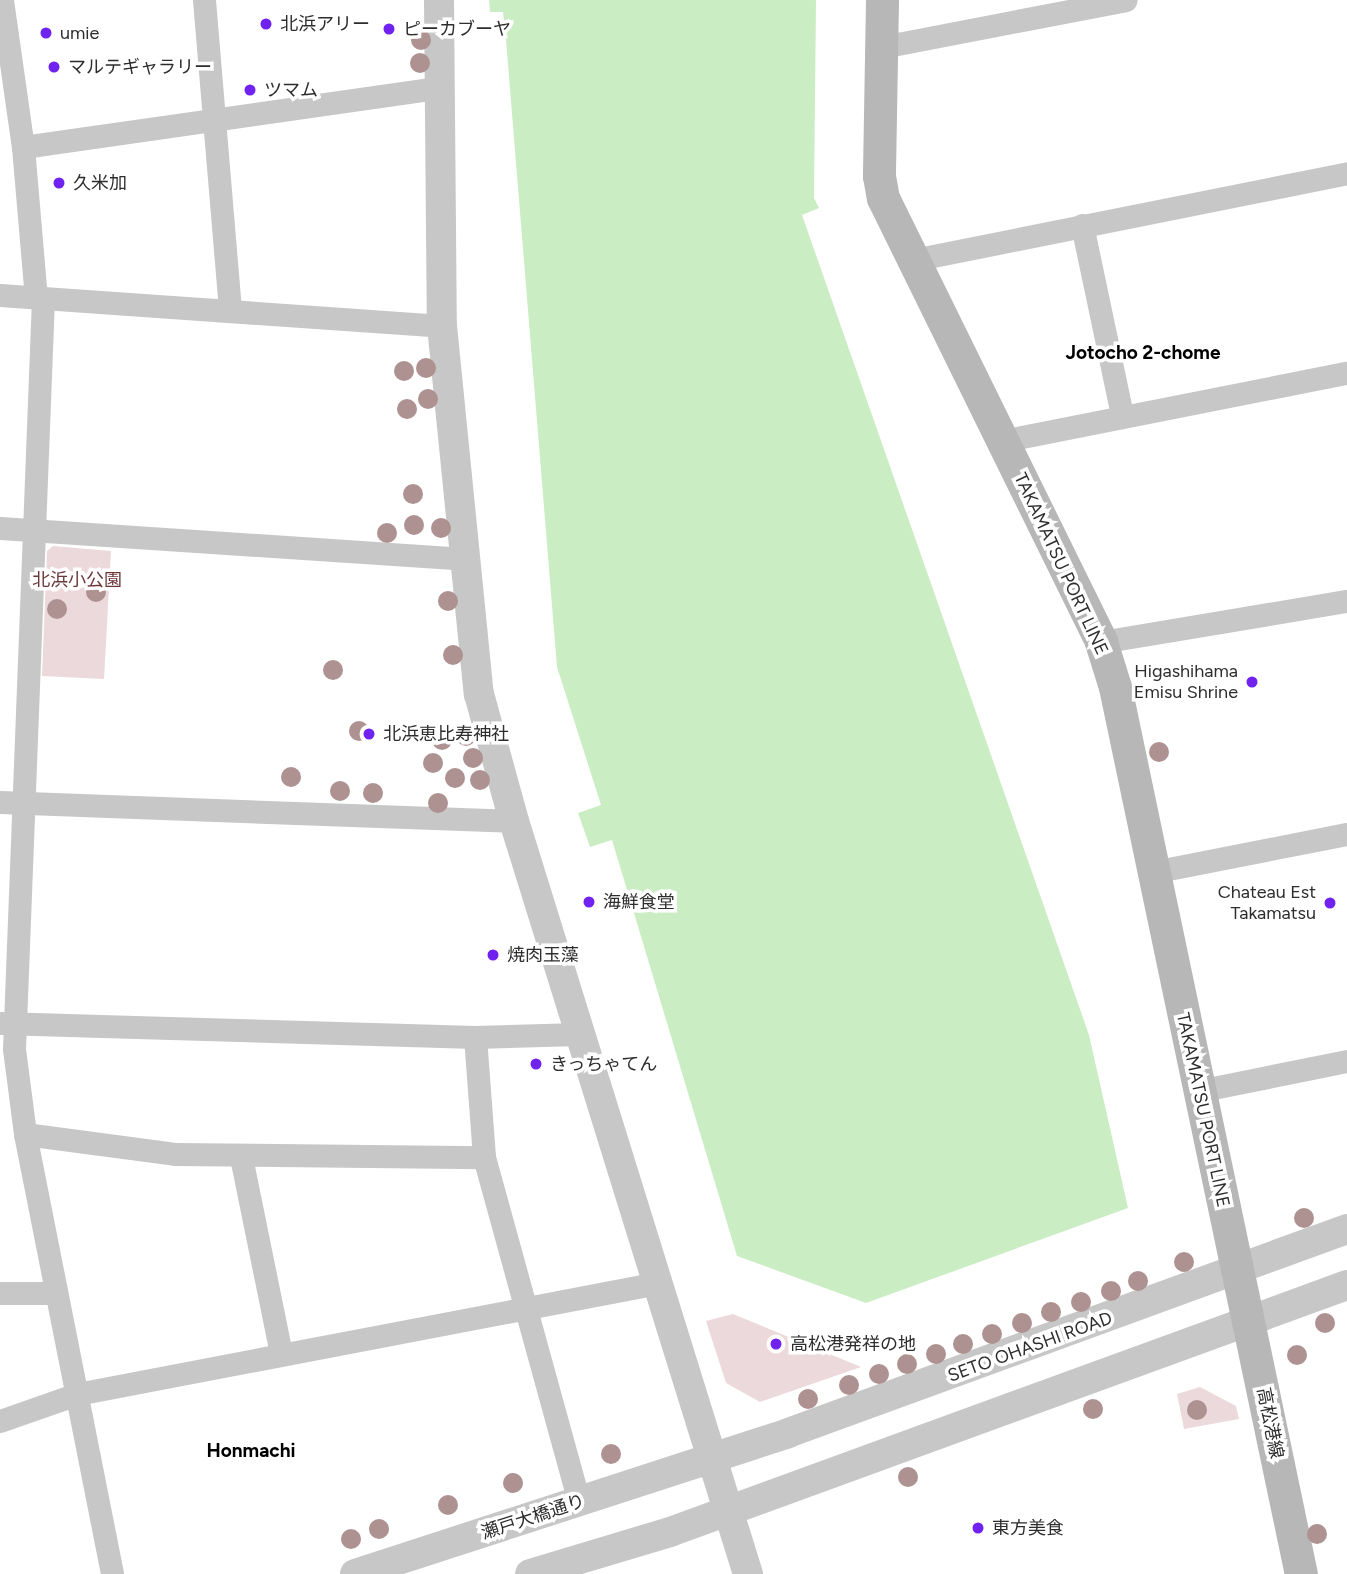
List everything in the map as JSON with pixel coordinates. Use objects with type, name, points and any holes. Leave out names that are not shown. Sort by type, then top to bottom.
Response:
[{"type":"main road","name":"TAKAMATSU PORT LINE","points":[[881,0],[879,176],[883,198],[1101,642],[1153,872],[1237,1272]]},
{"type":"main road","name":"高松港線","points":[[1237,1272],[1301,1574]]},
{"type":"street","points":[[2,0],[23,147],[40,298],[26,803],[8,1024],[25,1134],[111,1574]]},
{"type":"street","points":[[204,0],[230,310]]},
{"type":"street","points":[[439,0],[442,326],[479,694],[514,821],[748,1574]]},
{"type":"street","points":[[882,47],[1125,0]]},
{"type":"street","points":[[23,147],[439,88]]},
{"type":"street","points":[[913,260],[1347,173]]},
{"type":"street","points":[[1082,225],[1122,415]]},
{"type":"street","points":[[0,295],[442,326]]},
{"type":"street","points":[[1002,441],[1122,415],[1347,373]]},
{"type":"street","points":[[0,528],[465,559]]},
{"type":"street","points":[[1101,642],[1347,601]]},
{"type":"street","points":[[0,802],[514,821]]},
{"type":"street","points":[[1153,872],[1347,834]]},
{"type":"street","points":[[8,1024],[475,1037],[580,1034]]},
{"type":"street","points":[[475,1037],[484,1157],[579,1503]]},
{"type":"street","points":[[1198,1091],[1347,1061]]},
{"type":"street","points":[[25,1134],[175,1154],[241,1157],[484,1157]]},
{"type":"street","points":[[241,1157],[281,1354]]},
{"type":"street","name":"SETO OHASHI ROAD","points":[[711,1459],[1237,1272],[1347,1229]]},
{"type":"street","points":[[0,1421],[77,1394],[658,1283]]},
{"type":"street","points":[[530,1574],[597,1564],[728,1510],[1347,1285]]},
{"type":"street","points":[[0,1293],[56,1293]]},
{"type":"street","name":"瀬戸大橋通り","points":[[372,1571],[711,1459]]},
{"type":"green space","name":"北浜小公園","points":[[53,546],[111,551],[104,679],[42,676],[47,551]]},
{"type":"green space","points":[[733,1314],[861,1367],[760,1402],[726,1383],[706,1321]]},
{"type":"green space","points":[[1200,1387],[1236,1406],[1239,1419],[1184,1429],[1177,1394]]},
{"type":"shaded area","points":[[489,0],[816,0],[814,198],[819,208],[802,215],[1089,1035],[1128,1208],[866,1303],[737,1256],[612,840],[590,847],[578,813],[601,805],[557,667],[506,40],[503,12],[490,12]]},
{"type":"place","name":"北浜アリー","points":[[266,24]]},
{"type":"place","name":"ピーカブーヤ","points":[[389,29]]},
{"type":"place","name":"umie","points":[[46,33]]},
{"type":"place","name":"マルテギャラリー","points":[[54,67]]},
{"type":"place","name":"ツマム","points":[[250,90]]},
{"type":"place","name":"久米加","points":[[59,183]]},
{"type":"place","name":"Higashihama Emisu Shrine","points":[[1252,682]]},
{"type":"place","name":"北浜恵比寿神社","points":[[369,734]]},
{"type":"place","name":"海鮮食堂","points":[[589,902]]},
{"type":"place","name":"Chateau Est Takamatsu","points":[[1330,903]]},
{"type":"place","name":"焼肉玉藻","points":[[493,955]]},
{"type":"place","name":"きっちゃてん","points":[[536,1064]]},
{"type":"place","name":"高松港発祥の地","points":[[776,1344]]},
{"type":"place","name":"東方美食","points":[[978,1528]]},
{"type":"district","name":"Jotocho 2-chome","points":[[1143,353]]},
{"type":"district","name":"Honmachi","points":[[251,1451]]}]
